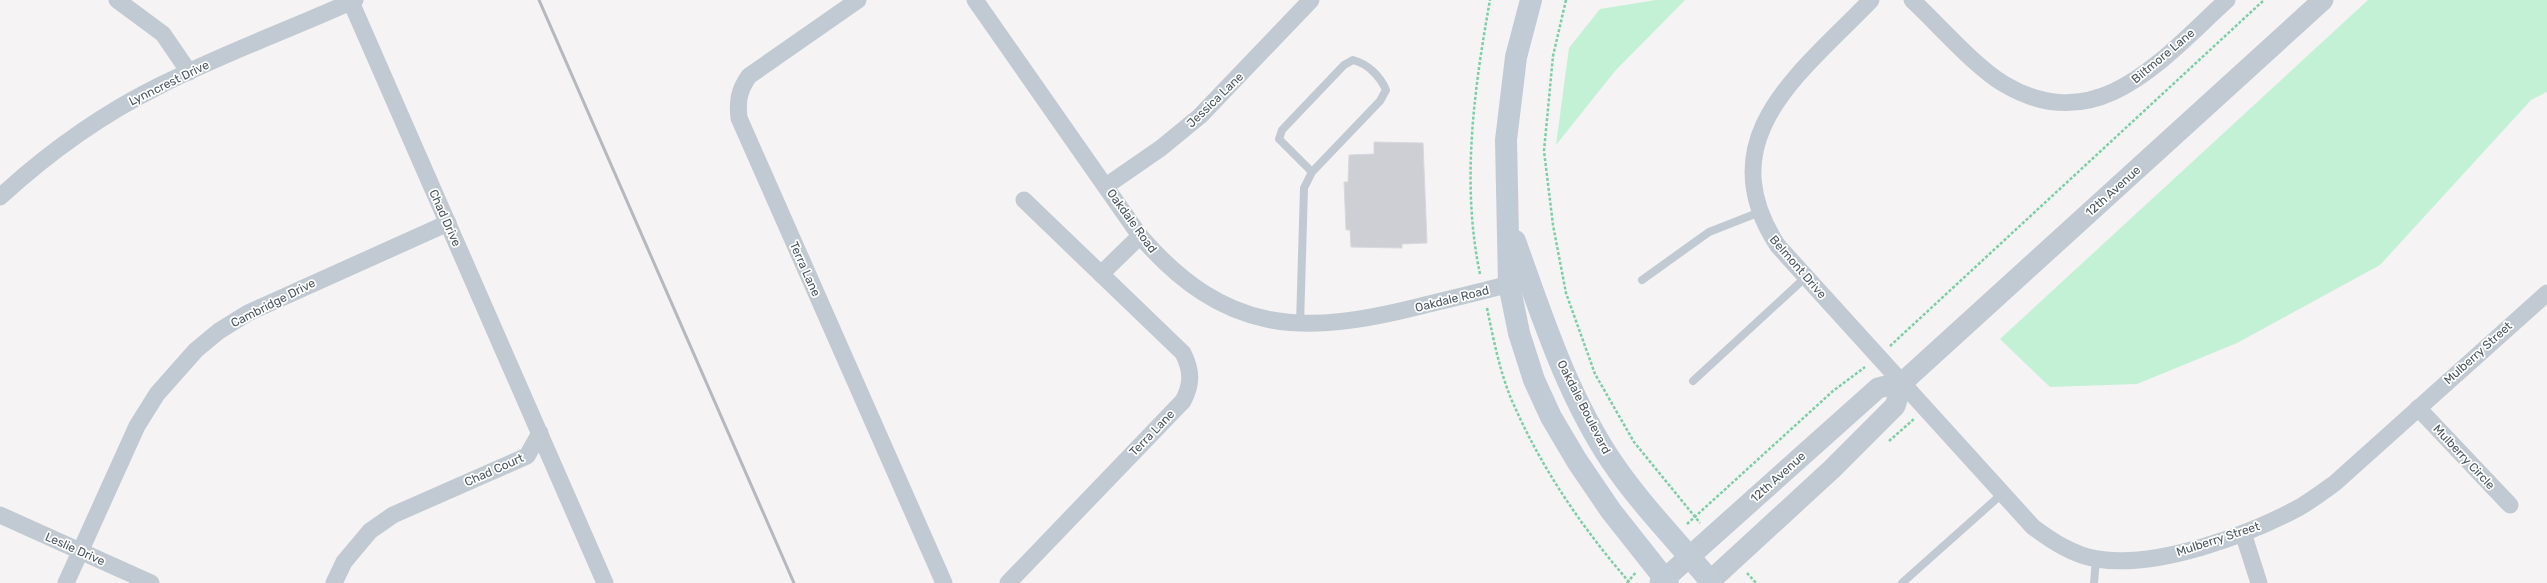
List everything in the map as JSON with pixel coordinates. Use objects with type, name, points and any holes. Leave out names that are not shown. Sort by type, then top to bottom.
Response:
[{"type":"main road","name":"Oakdale Boulevard","points":[[1531,0],[1512,82],[1506,140],[1510,226],[1519,282],[1519,333],[1534,380],[1551,417],[1577,461],[1611,511],[1664,582]]},
{"type":"main road","name":"Oakdale Boulevard","points":[[1519,282],[1557,353],[1593,430],[1612,462],[1710,582]]},
{"type":"street","points":[[117,0],[163,34],[189,72]]},
{"type":"street","name":"Terra Lane","points":[[858,0],[749,76],[741,88],[737,102],[738,118],[944,583]]},
{"type":"street","name":"Oakdale Road","points":[[976,0],[1140,236],[1160,258],[1185,281],[1213,300],[1263,319],[1300,324],[1344,322],[1380,317],[1519,282]]},
{"type":"street","name":"Jessica Lane","points":[[1106,186],[1161,148],[1200,116],[1311,0]]},
{"type":"street","name":"Belmont Drive","points":[[1871,0],[1780,96],[1767,115],[1758,137],[1753,158],[1753,182],[1760,212],[1766,228],[1778,246],[1903,382]]},
{"type":"street","name":"Biltmore Lane","points":[[1912,0],[1983,68],[2003,84],[2026,95],[2049,100],[2070,102],[2089,100],[2112,94],[2133,83],[2227,0]]},
{"type":"street","name":"12th Avenue","points":[[1664,582],[1878,388],[1903,382],[2323,0]]},
{"type":"street","name":"Lynncrest Drive","points":[[0,197],[28,171],[76,135],[111,112],[189,72],[353,1]]},
{"type":"street","name":"Chad Drive","points":[[353,1],[540,433]]},
{"type":"street","name":"Terra Lane","points":[[1008,583],[1183,401],[1189,390],[1191,376],[1183,353],[1024,200]]},
{"type":"street","name":"Cambridge Drive","points":[[66,583],[137,426],[157,394],[196,350],[219,331],[248,313],[448,223]]},
{"type":"street","points":[[1101,274],[1140,236]]},
{"type":"street","name":"Mulberry Street","points":[[1903,382],[2033,527],[2052,541],[2073,552],[2096,559],[2120,562],[2144,561],[2243,533],[2301,506],[2335,483],[2547,293]]},
{"type":"street","name":"12th Avenue","points":[[1710,582],[1832,470],[1895,406],[1903,382]]},
{"type":"street","name":"Mulberry Circle","points":[[2418,408],[2510,505]]},
{"type":"street","points":[[540,433],[605,583]]},
{"type":"street","name":"Chad Court","points":[[334,583],[353,549],[382,523],[393,515],[527,456],[540,433]]},
{"type":"street","name":"Leslie Drive","points":[[0,515],[151,583]]},
{"type":"street","points":[[2243,533],[2259,583]]},
{"type":"lane","points":[[1300,324],[1304,188],[1312,172],[1380,101],[1386,90],[1382,81],[1363,62],[1353,60],[1344,65],[1282,130],[1279,139],[1284,146],[1312,172]]},
{"type":"lane","points":[[1642,280],[1709,232],[1760,212]]},
{"type":"lane","points":[[1693,382],[1806,277]]},
{"type":"lane","points":[[1902,583],[2003,493]]},
{"type":"lane","points":[[2094,583],[2096,559]]},
{"type":"path","points":[[1566,0],[1554,56],[1546,106],[1544,151],[1553,225],[1566,293],[1599,381],[1634,442],[1695,518],[1713,536]]},
{"type":"path","points":[[1695,518],[1834,391],[1878,356],[2264,0]]},
{"type":"path","points":[[1734,559],[1756,583]]},
{"type":"green space","points":[[1656,0],[1685,0],[1615,71],[1556,145],[1569,48],[1600,9]]},
{"type":"green space","points":[[2368,0],[2547,0],[2547,92],[2531,100],[2380,265],[2237,343],[2137,384],[2050,387],[2000,339]]},
{"type":"building","points":[[1374,142],[1423,143],[1427,243],[1402,244],[1402,248],[1351,247],[1350,230],[1346,230],[1344,182],[1348,182],[1349,155],[1374,154]]},
{"type":"railway","points":[[539,0],[794,583]]}]
